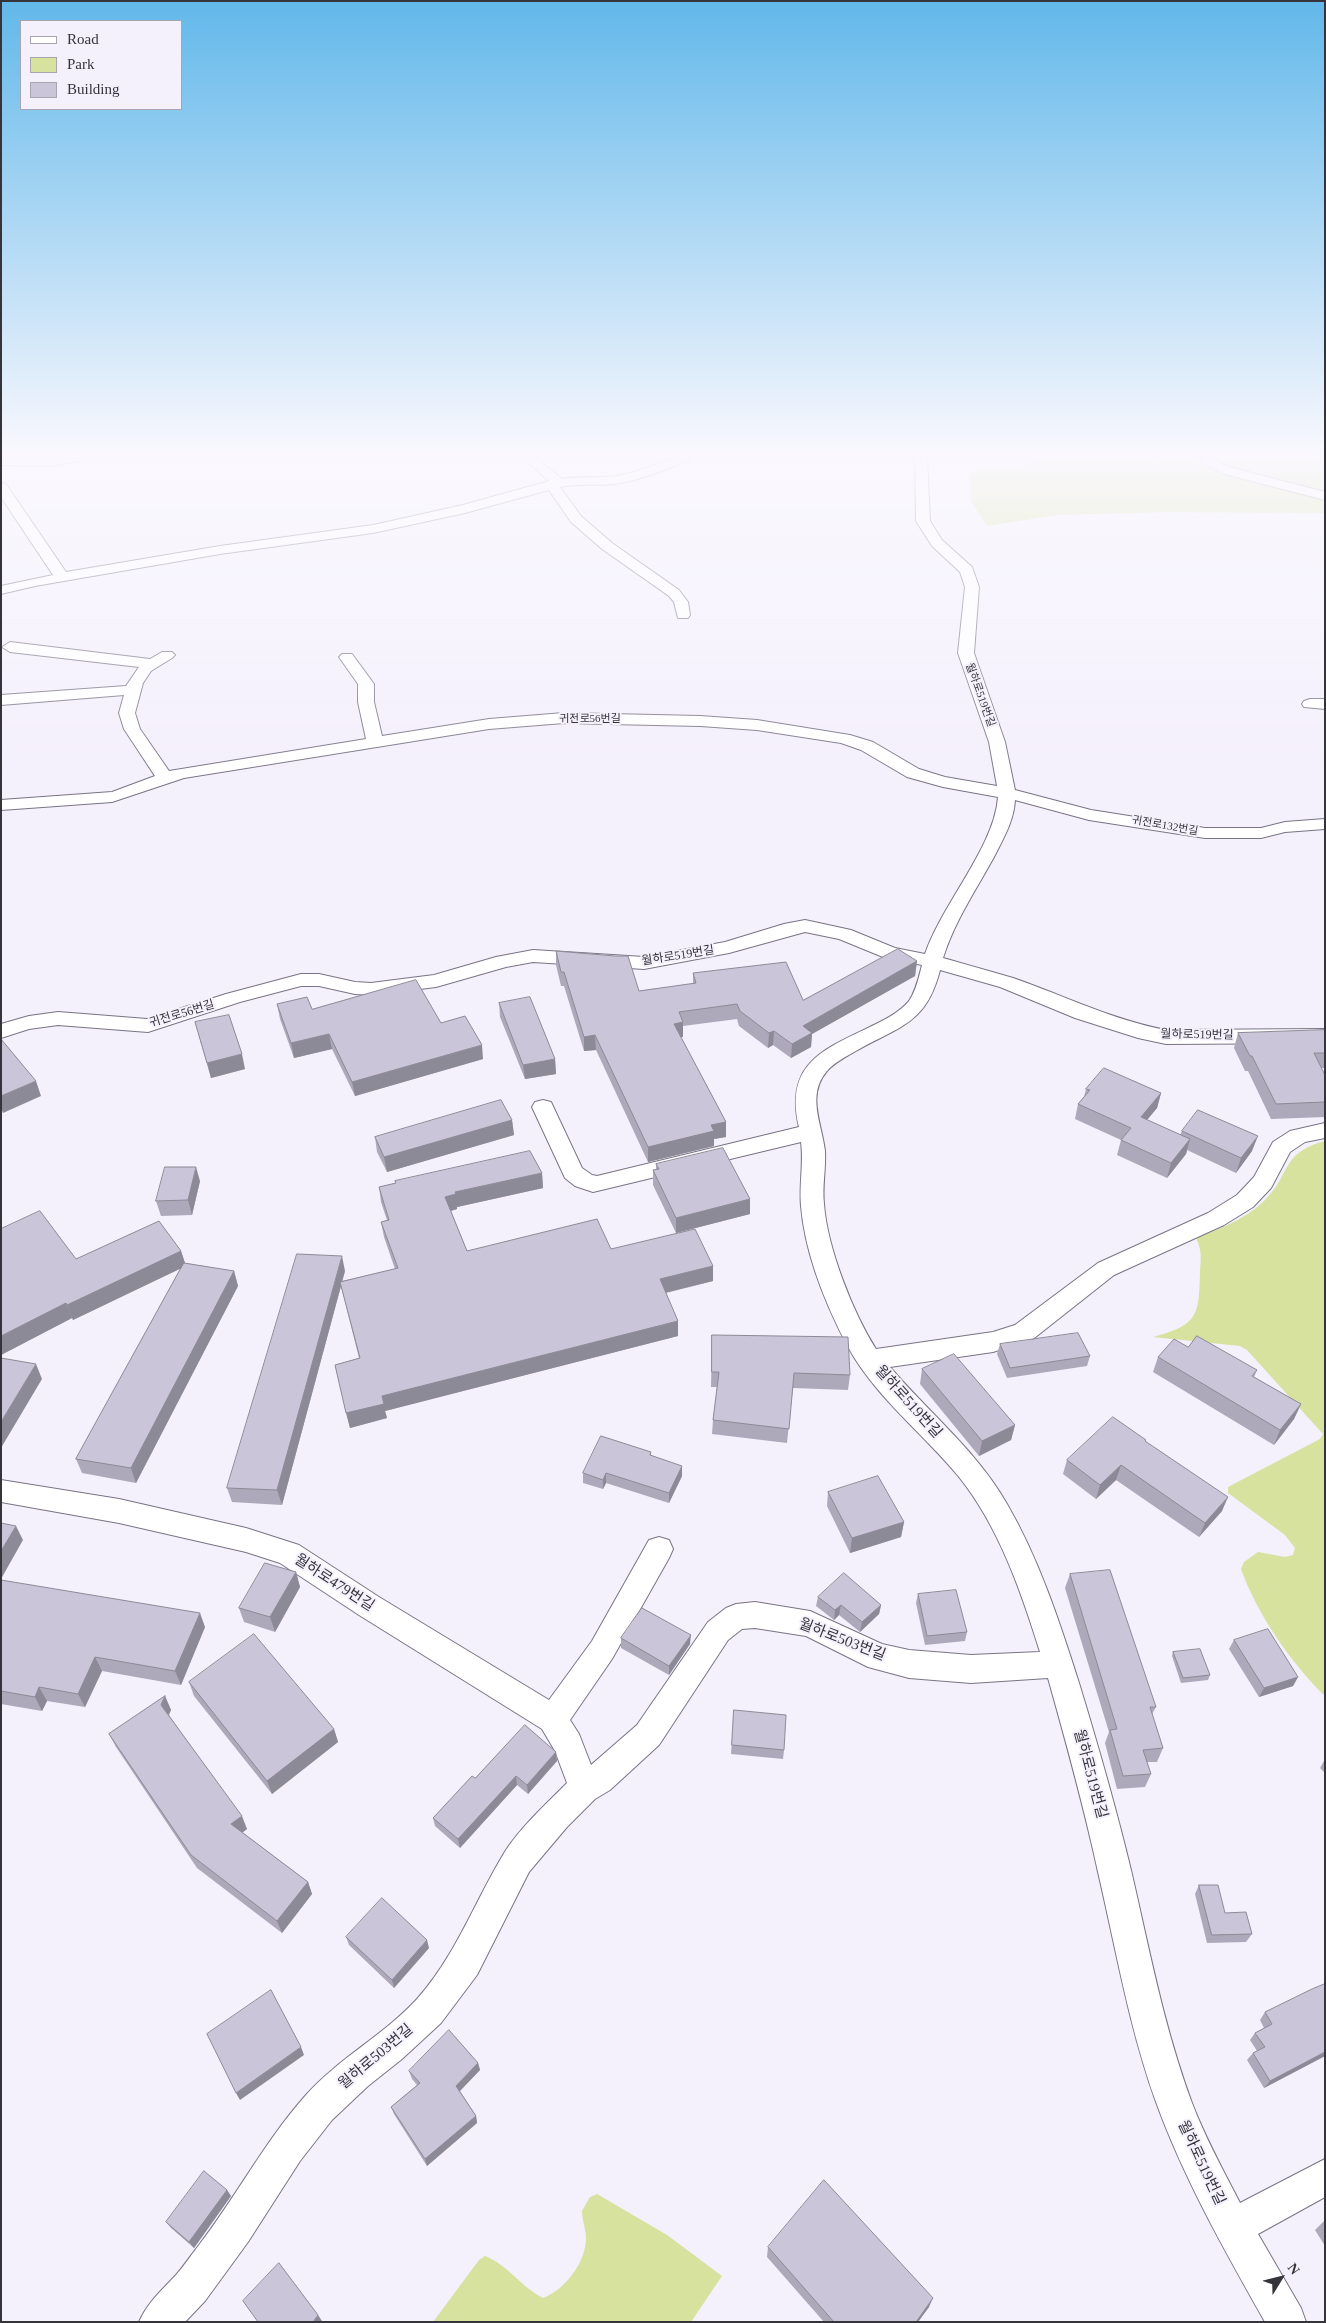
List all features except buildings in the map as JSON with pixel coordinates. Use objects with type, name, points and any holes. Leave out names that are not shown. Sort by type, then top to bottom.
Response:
[{"type":"street","points":[[55,566],[62,577]]},
{"type":"street","points":[[1,590],[62,577],[132,566]]},
{"type":"street","points":[[637,566],[674,592],[681,602],[683,615]]},
{"type":"street","name":"월하로519번길","points":[[963,566],[967,570],[972,587],[966,653],[997,742],[1007,793],[1006,814],[1000,829],[962,896],[932,961],[918,1004],[905,1016],[842,1049],[813,1074],[805,1088],[805,1111],[813,1142],[815,1173],[812,1203],[816,1232],[848,1321],[870,1360],[972,1475],[996,1510],[1040,1607],[1059,1664],[1101,1812],[1147,2014],[1180,2121],[1217,2201],[1287,2322]]},
{"type":"street","points":[[10,647],[152,664]]},
{"type":"street","points":[[165,778],[132,729],[127,713],[135,682],[146,668],[167,655]]},
{"type":"street","points":[[348,656],[366,684],[366,702],[375,740]]},
{"type":"street","points":[[1,700],[132,690]]},
{"type":"street","name":"귀전로56번길","points":[[1,806],[112,797],[129,794],[165,778],[375,740],[489,724],[564,718],[757,725],[844,738],[867,746],[913,773],[943,782],[1007,793]]},
{"type":"street","name":"귀전로132번길","points":[[1007,793],[1089,815],[1144,822],[1205,833],[1261,833],[1285,827],[1325,824]]},
{"type":"street","name":"월하로519번길","points":[[301,980],[319,980],[349,987],[372,989],[436,981],[503,961],[533,956],[644,963],[712,951],[805,926],[844,934],[890,953],[932,961],[1007,983],[1114,1024],[1166,1037],[1325,1036]]},
{"type":"street","name":"귀전로56번길","points":[[1,1031],[32,1021],[52,1019],[78,1019],[136,1026],[148,1025],[233,998],[301,980]]},
{"type":"street","points":[[543,1107],[573,1172],[579,1179],[587,1183],[597,1184],[810,1132]]},
{"type":"street","name":"월하로519번길","points":[[870,1360],[992,1342],[1024,1332],[1106,1269],[1216,1219],[1245,1202],[1263,1182],[1281,1147],[1298,1136],[1325,1130]]},
{"type":"street","name":"월하로479번길","points":[[1,1492],[119,1511],[246,1540],[289,1554],[369,1606],[553,1719]]},
{"type":"street","points":[[584,1788],[568,1744],[553,1719],[602,1650],[660,1550]]},
{"type":"street","name":"월하로503번길","points":[[158,2322],[191,2288],[235,2229],[287,2148],[319,2107],[355,2073],[390,2047],[429,2011],[465,1963],[518,1861],[556,1816],[584,1788],[599,1778],[648,1735],[718,1631],[736,1616],[755,1614],[810,1624],[878,1656],[909,1664],[971,1669],[1059,1664]]},
{"type":"street","points":[[1232,2227],[1325,2177]]},
{"type":"green space","points":[[1325,1141],[1325,1696],[1300,1669],[1276,1637],[1256,1603],[1241,1569],[1244,1562],[1258,1552],[1285,1557],[1293,1555],[1295,1548],[1285,1535],[1228,1493],[1228,1487],[1320,1439],[1323,1434],[1247,1350],[1240,1346],[1153,1337],[1168,1333],[1187,1323],[1197,1309],[1201,1258],[1196,1238],[1232,1223],[1256,1208],[1273,1191],[1293,1158],[1311,1146]]},
{"type":"green space","points":[[597,2194],[667,2235],[722,2276],[691,2322],[433,2322],[479,2260],[485,2256],[501,2265],[543,2298],[559,2289],[573,2274],[582,2256],[586,2238],[582,2211],[590,2197]]}]
